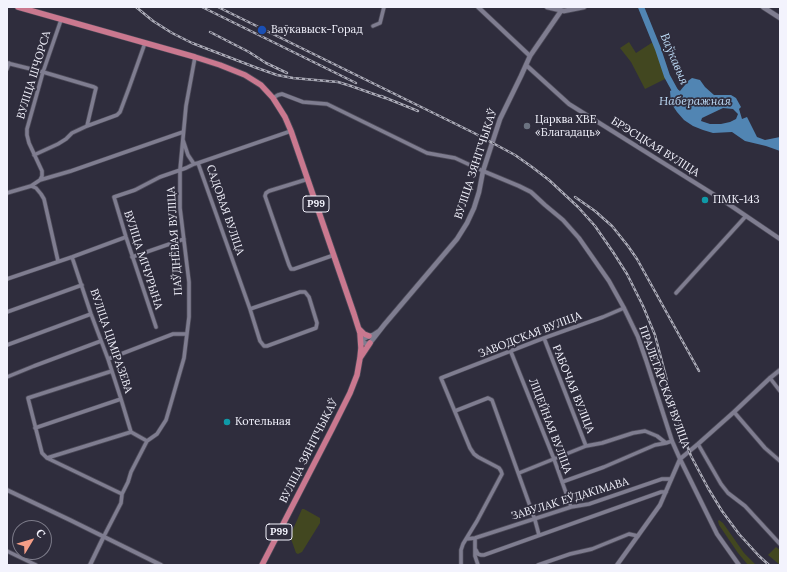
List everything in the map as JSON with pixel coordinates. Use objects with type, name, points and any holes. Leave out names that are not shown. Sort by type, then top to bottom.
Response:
[{"type":"main road","name":"Р99","points":[[18,7],[220,65],[245,74],[261,85],[273,98],[285,117],[291,131],[359,329]]},
{"type":"main road","points":[[547,7],[561,11],[584,7]]},
{"type":"main road","points":[[763,7],[780,18]]},
{"type":"main road","name":"ВУЛІЦА ЗЯНІТЧЫКАЎ","points":[[370,344],[464,229],[474,208],[483,171],[500,119],[530,56],[561,11]]},
{"type":"main road","name":"ВУЛІЦА ЗЯНІТЧЫКАЎ","points":[[262,565],[350,393],[360,358],[361,341],[359,329]]},
{"type":"main road","points":[[359,329],[364,334],[369,336]]},
{"type":"main road","points":[[360,358],[370,344],[366,344],[361,341],[380,331]]},
{"type":"street","points":[[373,26],[380,23],[384,7]]},
{"type":"street","points":[[478,7],[530,56]]},
{"type":"street","name":"ВУЛІЦА ШЧОРСА","points":[[40,180],[42,171],[29,143],[27,129],[43,72],[61,20]]},
{"type":"street","points":[[34,155],[58,144],[87,126],[120,112],[144,43]]},
{"type":"street","name":"ПАЎДНЁВАЯ ВУЛІЦА","points":[[104,536],[121,503],[122,494],[131,472],[147,441],[157,434],[166,420],[184,358],[189,317],[189,282],[180,208],[180,170],[186,106],[195,57]]},
{"type":"street","points":[[7,69],[8,63],[96,88],[87,126]]},
{"type":"street","name":"БРЭСЦКАЯ ВУЛІЦА","points":[[526,65],[569,104],[780,239]]},
{"type":"street","points":[[273,98],[282,94],[303,102],[327,104],[427,153],[455,158],[483,171]]},
{"type":"street","name":"САДОВАЯ ВУЛІЦА","points":[[250,310],[300,292],[305,292],[309,297],[317,323],[316,328],[267,346],[264,346],[260,341],[196,164],[291,131]]},
{"type":"street","points":[[7,193],[31,186],[40,180],[71,171],[183,132]]},
{"type":"street","points":[[180,170],[196,164],[188,155],[182,137]]},
{"type":"street","name":"ПАЎДНЁВАЯ ВУЛІЦА","points":[[114,197],[135,190],[160,177],[180,170]]},
{"type":"street","name":"ПРАЛЕТАРСКАЯ ВУЛІЦА","points":[[483,171],[531,192],[563,220],[579,238],[597,264],[624,308],[638,337],[672,441],[680,459],[717,534],[739,565]]},
{"type":"street","points":[[308,179],[266,193],[265,196],[281,244],[291,269],[334,254]]},
{"type":"street","points":[[31,186],[36,188],[44,200],[58,261]]},
{"type":"street","name":"ВУЛІЦА МІЧУРЫНА","points":[[114,197],[132,257],[156,327]]},
{"type":"street","points":[[676,293],[746,216]]},
{"type":"street","points":[[7,279],[126,237]]},
{"type":"street","points":[[132,257],[184,239]]},
{"type":"street","name":"ВУЛІЦА ЦІМІРАЗЕВА","points":[[72,257],[108,359],[131,432]]},
{"type":"street","points":[[7,312],[82,285]]},
{"type":"street","name":"ЗАВОДСКАЯ ВУЛІЦА","points":[[455,411],[441,378],[624,308]]},
{"type":"street","points":[[7,345],[91,314]]},
{"type":"street","points":[[108,359],[172,334],[186,334]]},
{"type":"street","name":"РАБОЧАЯ ВУЛІЦА","points":[[544,338],[586,446]]},
{"type":"street","points":[[7,377],[101,341]]},
{"type":"street","name":"ЛІЦЕЙНАЯ ВУЛІЦА","points":[[511,352],[554,459],[571,507]]},
{"type":"street","points":[[617,565],[660,505],[680,459],[780,370]]},
{"type":"street","points":[[112,371],[28,398],[42,453],[47,458],[122,494]]},
{"type":"street","points":[[770,378],[780,391]]},
{"type":"street","points":[[462,565],[461,550],[463,544],[502,474],[499,468],[474,454],[470,448],[455,411],[488,398],[492,400],[495,406],[535,520],[539,536]]},
{"type":"street","points":[[35,428],[121,399]]},
{"type":"street","points":[[734,412],[765,448],[780,462]]},
{"type":"street","points":[[518,473],[586,446],[602,443],[633,433],[645,431],[666,442]]},
{"type":"street","points":[[47,458],[131,432],[147,441]]},
{"type":"street","points":[[562,482],[604,467],[655,445],[672,441]]},
{"type":"street","points":[[698,444],[721,484],[728,493],[745,506],[780,544]]},
{"type":"street","name":"ЗАВУЛАК ЕЎДАКІМАВА","points":[[466,539],[475,538],[535,520],[571,507],[589,504],[662,479],[671,479]]},
{"type":"street","points":[[7,490],[161,565]]},
{"type":"street","points":[[476,550],[478,554],[484,555],[661,492],[666,492]]},
{"type":"street","points":[[538,565],[570,554],[592,549],[629,534],[638,536]]},
{"type":"street","points":[[90,565],[104,536]]},
{"type":"street","points":[[475,538],[475,556],[478,565]]},
{"type":"street","points":[[7,551],[36,565]]},
{"type":"green space","points":[[629,42],[636,53],[653,42],[667,78],[645,89],[631,62],[620,48]]},
{"type":"green space","points":[[302,509],[320,518],[320,523],[302,552],[298,554],[296,553],[290,536]]},
{"type":"green space","points":[[719,520],[723,523],[744,553],[756,565],[748,565],[738,553],[719,525]]},
{"type":"green space","points":[[776,547],[780,550],[780,565],[768,555]]},
{"type":"water","name":"Наберажная","points":[[692,78],[700,80],[714,95],[731,95],[736,98],[741,107],[739,109],[742,119],[747,117],[757,137],[765,140],[780,137],[780,151],[745,141],[732,132],[713,133],[703,130],[684,120],[671,103],[670,91],[676,88],[680,91]],"holes":[[[723,108],[733,109],[738,114],[736,119],[730,122],[710,124],[701,121],[702,118]]]},
{"type":"waterway","name":"Ваўкавыя","points":[[641,7],[667,76],[678,96]]},
{"type":"railway","points":[[136,7],[153,21],[172,33],[192,43],[257,68],[277,75],[293,78],[338,82],[385,98]]},
{"type":"railway","points":[[202,7],[356,83]]},
{"type":"railway","points":[[218,7],[474,133],[515,155],[549,180],[578,207],[595,226],[613,252],[627,274],[643,306],[655,335],[671,396],[685,440],[691,456],[708,488],[722,511],[739,534],[769,565]]},
{"type":"railway","points":[[210,32],[287,73]]},
{"type":"railway","points":[[381,96],[418,111]]},
{"type":"railway","points":[[575,197],[595,211],[612,226],[628,246],[637,259],[699,371]]},
{"type":"place","name":"Ваўкавыск-Горад","points":[[262,30]]},
{"type":"place","name":"Царква ХВЕ «Благадаць»","points":[[527,126]]},
{"type":"place","name":"ПМК-143","points":[[705,200]]},
{"type":"place","name":"Котельная","points":[[227,422]]}]
